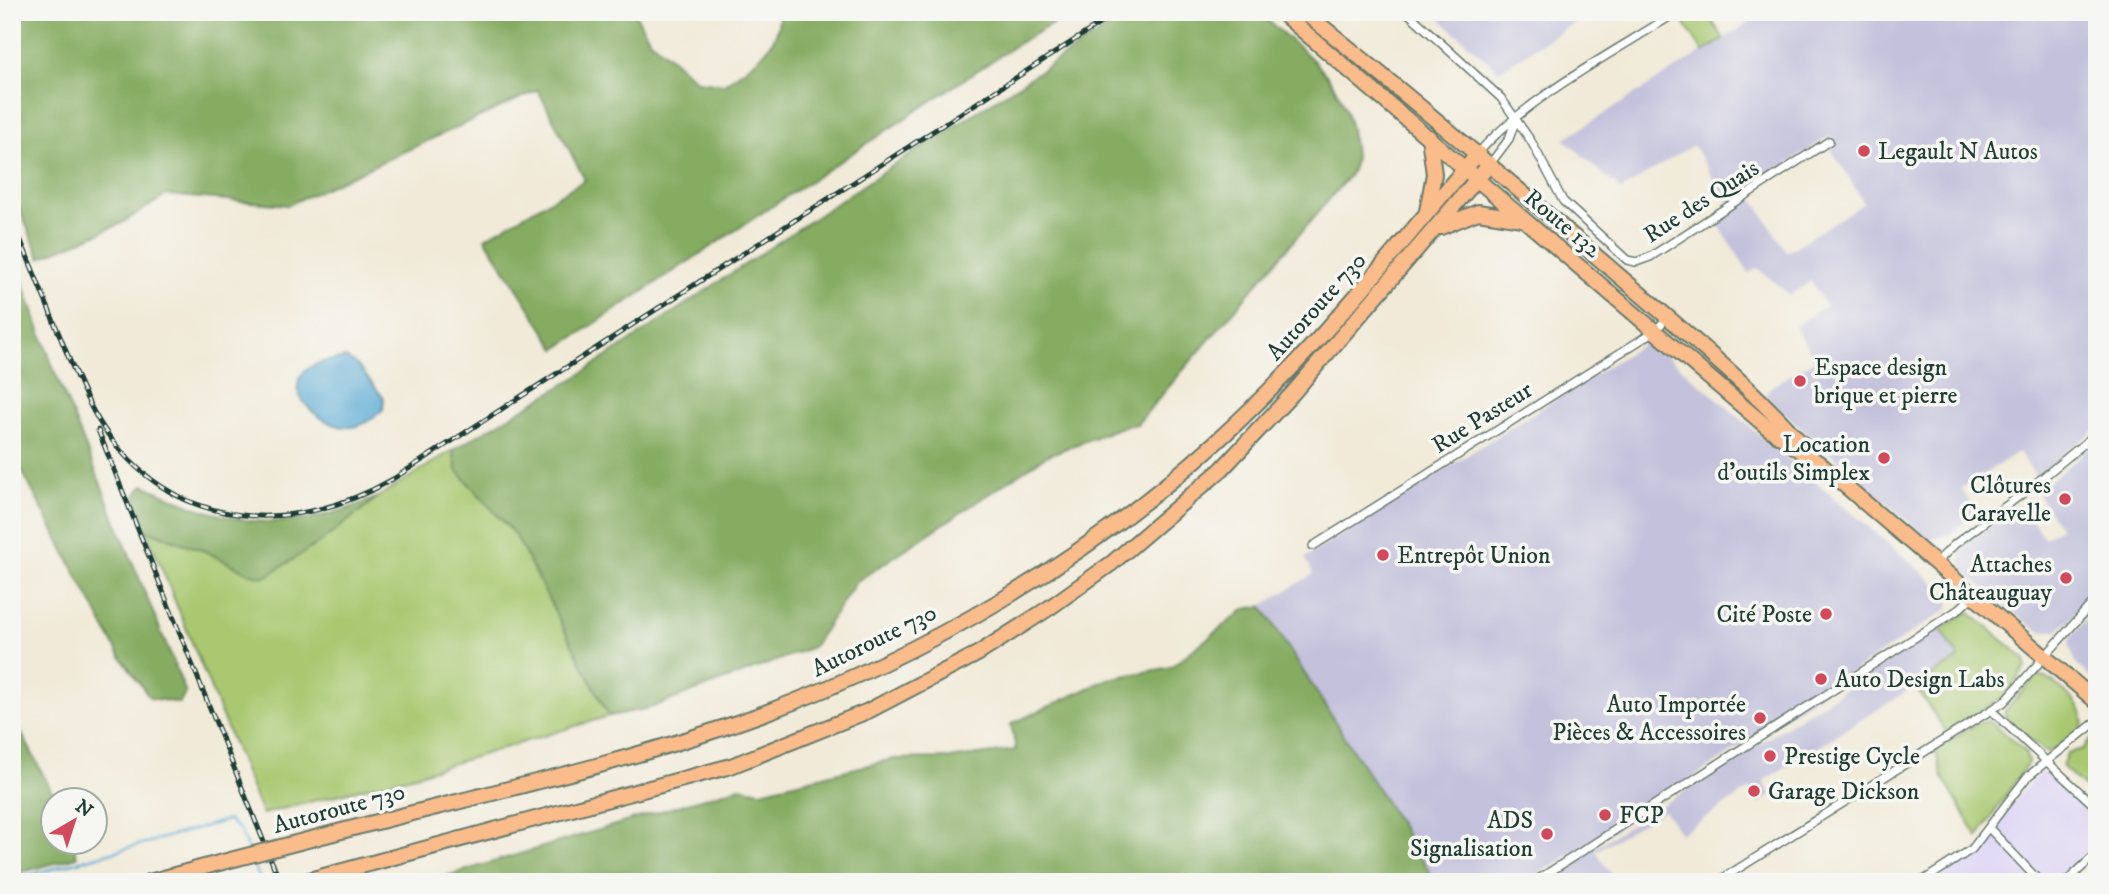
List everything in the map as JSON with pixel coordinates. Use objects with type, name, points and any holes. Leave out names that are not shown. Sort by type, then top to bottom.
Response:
[{"type":"highway","name":"Route 132","points":[[1281,12],[1744,407],[1820,464],[2097,702]]},
{"type":"highway","name":"Route 132","points":[[1304,12],[1478,153],[1755,394],[1820,464]]},
{"type":"highway","points":[[1427,214],[1434,174],[1429,137]]},
{"type":"highway","name":"Autoroute 730","points":[[149,882],[644,751],[737,723],[838,684],[962,623],[1076,552],[1142,504],[1207,450],[1299,360],[1478,153]]},
{"type":"highway","name":"Autoroute 730","points":[[302,882],[731,766],[868,711],[979,653],[1084,584],[1144,538],[1208,482],[1292,394],[1490,164]]},
{"type":"highway","points":[[1434,230],[1478,212],[1523,219]]},
{"type":"highway","points":[[1744,407],[1755,394]]},
{"type":"street","name":"Rue des Quais","points":[[1406,12],[1487,84],[1516,119],[1553,187],[1567,206],[1622,257],[1636,262],[1656,254],[1829,141]]},
{"type":"street","points":[[1478,153],[1499,130],[1677,12]]},
{"type":"street","points":[[1490,164],[1509,139],[1516,119]]},
{"type":"street","name":"Rue Pasteur","points":[[1314,547],[1655,331],[1667,318]]},
{"type":"street","points":[[1936,563],[1955,544],[2097,433]]},
{"type":"street","points":[[1534,882],[1958,610],[1973,596]]},
{"type":"street","points":[[1717,882],[1991,710],[2013,693],[2097,598]]},
{"type":"street","points":[[1991,710],[2097,808]]},
{"type":"street","points":[[1922,882],[1968,853],[1990,829],[2020,785],[2097,721]]},
{"type":"street","points":[[1990,829],[2040,882]]},
{"type":"street","points":[[2066,882],[2097,853]]},
{"type":"shaded area","points":[[1432,12],[1590,12],[1499,71]]},
{"type":"shaded area","points":[[1766,12],[2097,12],[2097,428],[2036,477],[2019,452],[1961,488],[1977,514],[1948,535],[1929,540],[1765,396],[1771,387],[1815,360],[1795,326],[1826,306],[1811,281],[1790,295],[1757,268],[1749,273],[1716,221],[1752,197],[1787,252],[1864,203],[1830,147],[1835,144],[1830,136],[1728,202],[1693,145],[1621,190],[1564,139]]},
{"type":"shaded area","points":[[1650,342],[1949,595],[1949,608],[1598,841],[1594,839],[1526,882],[1436,882],[1262,606],[1313,574],[1305,558]]},
{"type":"shaded area","points":[[2097,441],[2097,590],[2059,630],[2042,632],[2029,625],[1961,569],[1960,553],[1965,545],[2021,505],[2044,538],[2060,528],[2037,492]]},
{"type":"shaded area","points":[[2097,606],[2097,684],[2076,663],[2069,644],[2072,636]]},
{"type":"shaded area","points":[[1941,629],[1960,658],[1763,781],[1772,795],[1759,803],[1750,789],[1680,834],[1664,810],[1596,851],[1613,877],[1606,882],[1542,882],[1586,849],[1594,848]]},
{"type":"shaded area","points":[[2043,771],[2050,773],[2097,815],[2097,841],[2054,882],[1932,882],[1987,843],[2019,795]]},
{"type":"green space","points":[[12,12],[634,12],[650,40],[697,81],[724,84],[754,63],[770,45],[779,24],[779,12],[1070,14],[1019,43],[556,349],[485,238],[585,180],[538,90],[288,205],[167,195],[120,224],[40,258],[12,191]]},
{"type":"green space","points":[[1132,12],[1258,12],[1318,65],[1339,95],[1347,114],[1355,151],[1354,166],[1349,176],[1137,424],[1124,426],[1046,456],[856,582],[813,647],[650,708],[609,716],[516,536],[457,470],[453,450],[575,378],[883,172]]},
{"type":"green space","points":[[1684,12],[1706,12],[1724,39],[1703,52],[1679,15]]},
{"type":"green space","points":[[12,252],[53,367],[186,693],[179,703],[150,698],[117,651],[12,452]]},
{"type":"green space","points":[[453,450],[457,470],[516,536],[609,716],[415,775],[262,814],[146,530],[205,551],[250,574],[265,577],[322,541],[378,497]]},
{"type":"green space","points":[[144,485],[204,510],[232,518],[260,521],[316,517],[378,497],[322,541],[265,577],[251,574],[205,551],[146,530],[135,495]]},
{"type":"green space","points":[[1262,606],[1436,882],[427,882],[740,787],[761,791],[893,759],[956,758],[1016,750],[1011,724],[1108,679],[1171,667],[1245,609]]},
{"type":"green space","points":[[1969,612],[2025,659],[2026,667],[2005,696],[1946,732],[1915,686],[1959,658],[1941,629]]},
{"type":"green space","points":[[2038,674],[2076,703],[2083,719],[2083,727],[2052,751],[2046,752],[2008,722],[2004,712]]},
{"type":"green space","points":[[12,715],[49,786],[38,786],[38,856],[77,857],[12,875]]},
{"type":"green space","points":[[1989,721],[2025,751],[2028,762],[1978,837],[1943,778],[1935,750],[1980,722]]},
{"type":"green space","points":[[2097,732],[2097,800],[2062,766],[2067,753],[2083,749]]},
{"type":"water","points":[[346,358],[357,365],[384,398],[383,410],[375,417],[350,427],[335,425],[316,414],[301,398],[298,389],[299,380],[309,368]]},
{"type":"waterway","points":[[12,880],[228,820],[240,830],[248,851]]},
{"type":"waterway","points":[[252,860],[261,882]]},
{"type":"railway","points":[[74,370],[109,436],[138,468],[170,492],[204,507],[241,515],[279,516],[318,510],[356,497],[393,479],[1118,12]]},
{"type":"railway","points":[[12,219],[77,378]]},
{"type":"railway","points":[[98,430],[280,882]]},
{"type":"place","name":"Legault N Autos","points":[[1864,151]]},
{"type":"place","name":"Espace design brique et pierre","points":[[1800,381]]},
{"type":"place","name":"Location d'outils Simplex","points":[[1884,458]]},
{"type":"place","name":"Clôtures Caravelle","points":[[2065,499]]},
{"type":"place","name":"Entrepôt Union","points":[[1383,555]]},
{"type":"place","name":"Attaches Châteauguay","points":[[2066,578]]},
{"type":"place","name":"Cité Poste","points":[[1826,614]]},
{"type":"place","name":"Auto Design Labs","points":[[1821,679]]},
{"type":"place","name":"Auto Importée Pièces & Accessoires","points":[[1760,718]]},
{"type":"place","name":"Prestige Cycle","points":[[1770,756]]},
{"type":"place","name":"Garage Dickson","points":[[1754,791]]},
{"type":"place","name":"FCP","points":[[1605,815]]},
{"type":"place","name":"ADS Signalisation","points":[[1547,834]]}]
